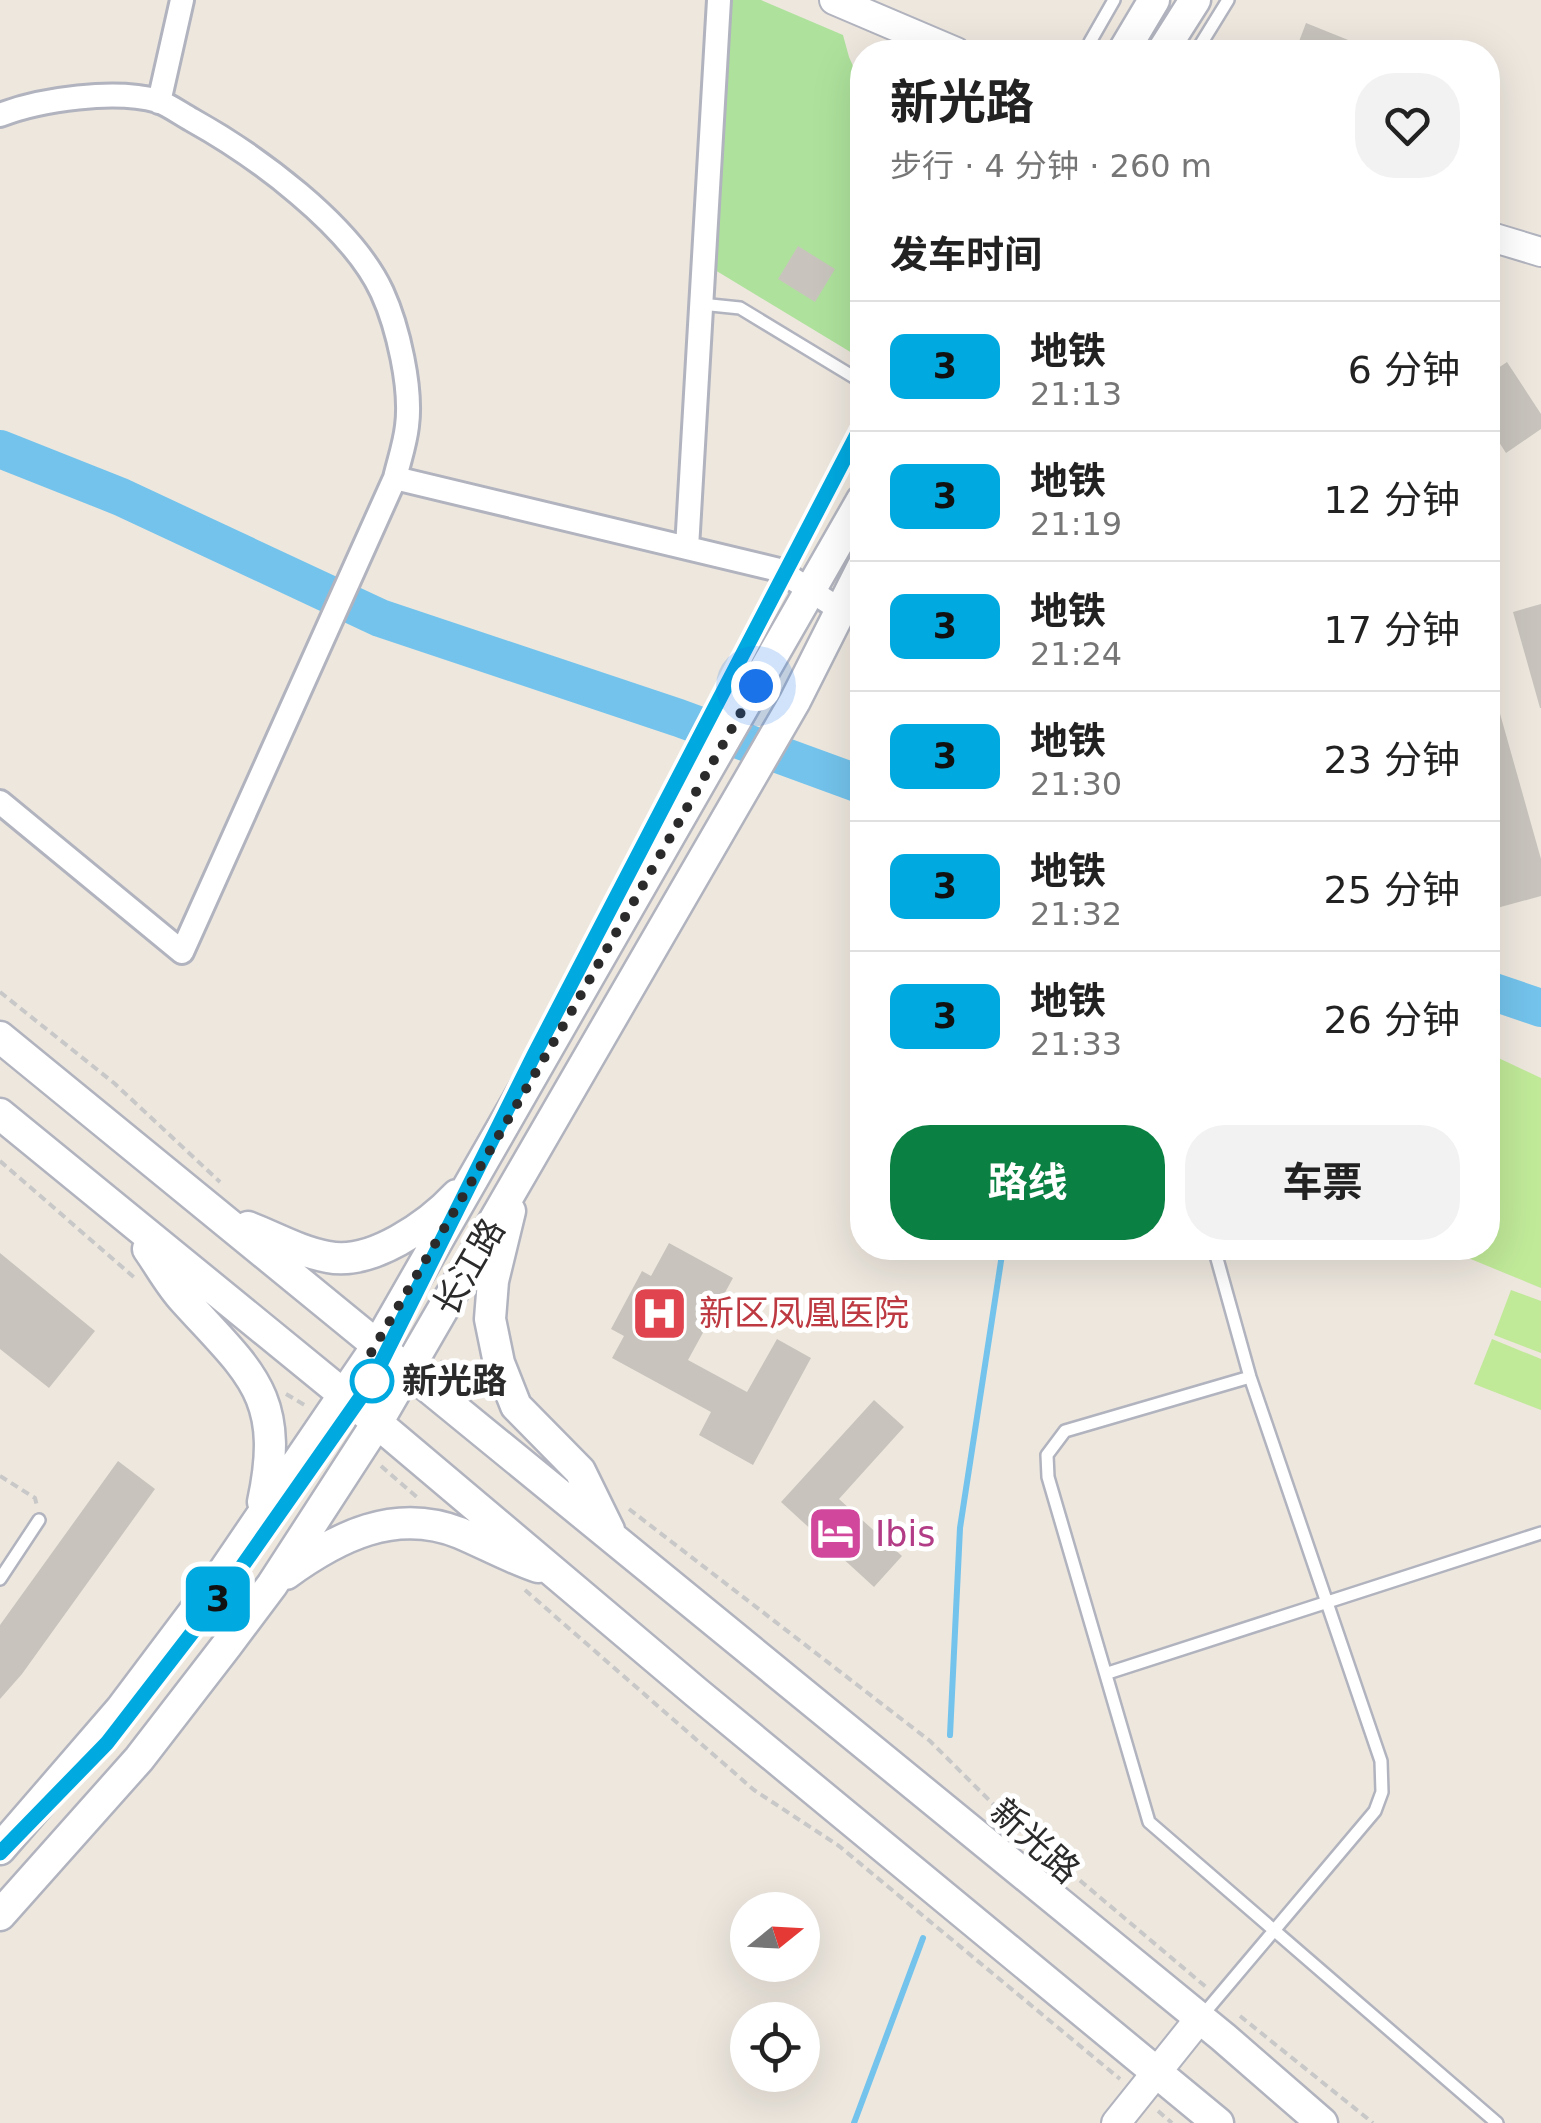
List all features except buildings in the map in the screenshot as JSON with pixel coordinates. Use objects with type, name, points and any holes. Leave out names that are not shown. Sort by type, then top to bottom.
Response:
[{"type":"main road","points":[[1130,40],[1154,0]]},
{"type":"main road","points":[[1170,40],[1195,0]]},
{"type":"main road","name":"长江路","points":[[0,1849],[122,1709],[259,1520],[377,1346],[850,521]]},
{"type":"main road","name":"长江路","points":[[0,1915],[139,1759],[272,1585],[378,1423],[794,701],[850,589]]},
{"type":"main road","name":"新光路","points":[[0,1037],[222,1202],[377,1346],[415,1360],[615,1542],[1209,2008],[1322,2123]]},
{"type":"main road","points":[[0,1114],[126,1218],[336,1407],[378,1423],[1148,2084],[1218,2123]]},
{"type":"main road","points":[[222,1202],[304,1251],[332,1258],[354,1256],[397,1242],[451,1201],[480,1171]]},
{"type":"main road","points":[[514,1186],[505,1242],[493,1281],[490,1319],[499,1363],[516,1406],[580,1470],[615,1542]]},
{"type":"main road","points":[[126,1218],[181,1297],[252,1375],[264,1404],[270,1436],[270,1466],[259,1520]]},
{"type":"main road","points":[[272,1585],[350,1534],[386,1524],[416,1523],[458,1532],[500,1554],[555,1573]]},
{"type":"street","points":[[159,102],[182,0]]},
{"type":"street","points":[[688,548],[719,0]]},
{"type":"street","points":[[834,0],[928,40]]},
{"type":"street","points":[[0,115],[23,106],[96,96],[159,102],[242,148],[303,199],[356,251],[382,292],[402,356],[408,424],[394,478],[182,952],[0,802]]},
{"type":"street","points":[[1500,240],[1541,252]]},
{"type":"street","points":[[394,478],[779,570],[839,609]]},
{"type":"street","points":[[1116,2123],[1209,2008]]},
{"type":"lane","points":[[1091,40],[1114,0]]},
{"type":"lane","points":[[1203,40],[1228,0]]},
{"type":"lane","points":[[702,304],[740,308],[850,375]]},
{"type":"lane","points":[[1209,2008],[1375,1812],[1382,1792],[1382,1762],[1250,1376],[1217,1260]]},
{"type":"lane","points":[[1250,1376],[1066,1431],[1047,1455],[1048,1477],[1149,1822],[1497,2123]]},
{"type":"lane","points":[[0,1579],[39,1520]]},
{"type":"lane","points":[[1108,1673],[1541,1532]]},
{"type":"path","points":[[0,992],[114,1083],[222,1202]]},
{"type":"path","points":[[0,1161],[136,1279]]},
{"type":"path","points":[[415,1360],[492,1401]]},
{"type":"path","points":[[252,1375],[336,1407]]},
{"type":"path","points":[[360,1448],[458,1532]]},
{"type":"path","points":[[0,1476],[36,1498],[39,1520]]},
{"type":"path","name":"新光路","points":[[626,1507],[930,1741],[1209,2008],[1372,2123]]},
{"type":"path","points":[[516,1583],[754,1790],[839,1846],[1148,2084],[1172,2123]]},
{"type":"green space","points":[[731,0],[761,0],[843,35],[850,59],[850,352],[710,267]]},
{"type":"green space","points":[[1500,1059],[1541,1078],[1541,1288],[1473,1260],[1500,1260]]},
{"type":"green space","points":[[1511,1290],[1541,1301],[1541,1353],[1494,1335]]},
{"type":"green space","points":[[1492,1339],[1541,1359],[1541,1410],[1474,1384]]},
{"type":"waterway","points":[[0,449],[121,497],[380,618],[679,718],[850,781]]},
{"type":"waterway","points":[[1500,994],[1541,1008]]},
{"type":"waterway","points":[[950,1735],[960,1528],[1001,1260]]},
{"type":"waterway","points":[[854,2123],[923,1938]]},
{"type":"metro line","name":"3","points":[[0,1853],[107,1743],[229,1585],[372,1381],[534,1055],[850,448]]},
{"type":"place","name":"新区凤凰医院","points":[[660,1313]]},
{"type":"place","name":"新光路","points":[[372,1381]]},
{"type":"place","name":"Ibis","points":[[836,1534]]},
{"type":"route","points":[[372,1381],[361,1370],[390,1326],[756,686]]}]
